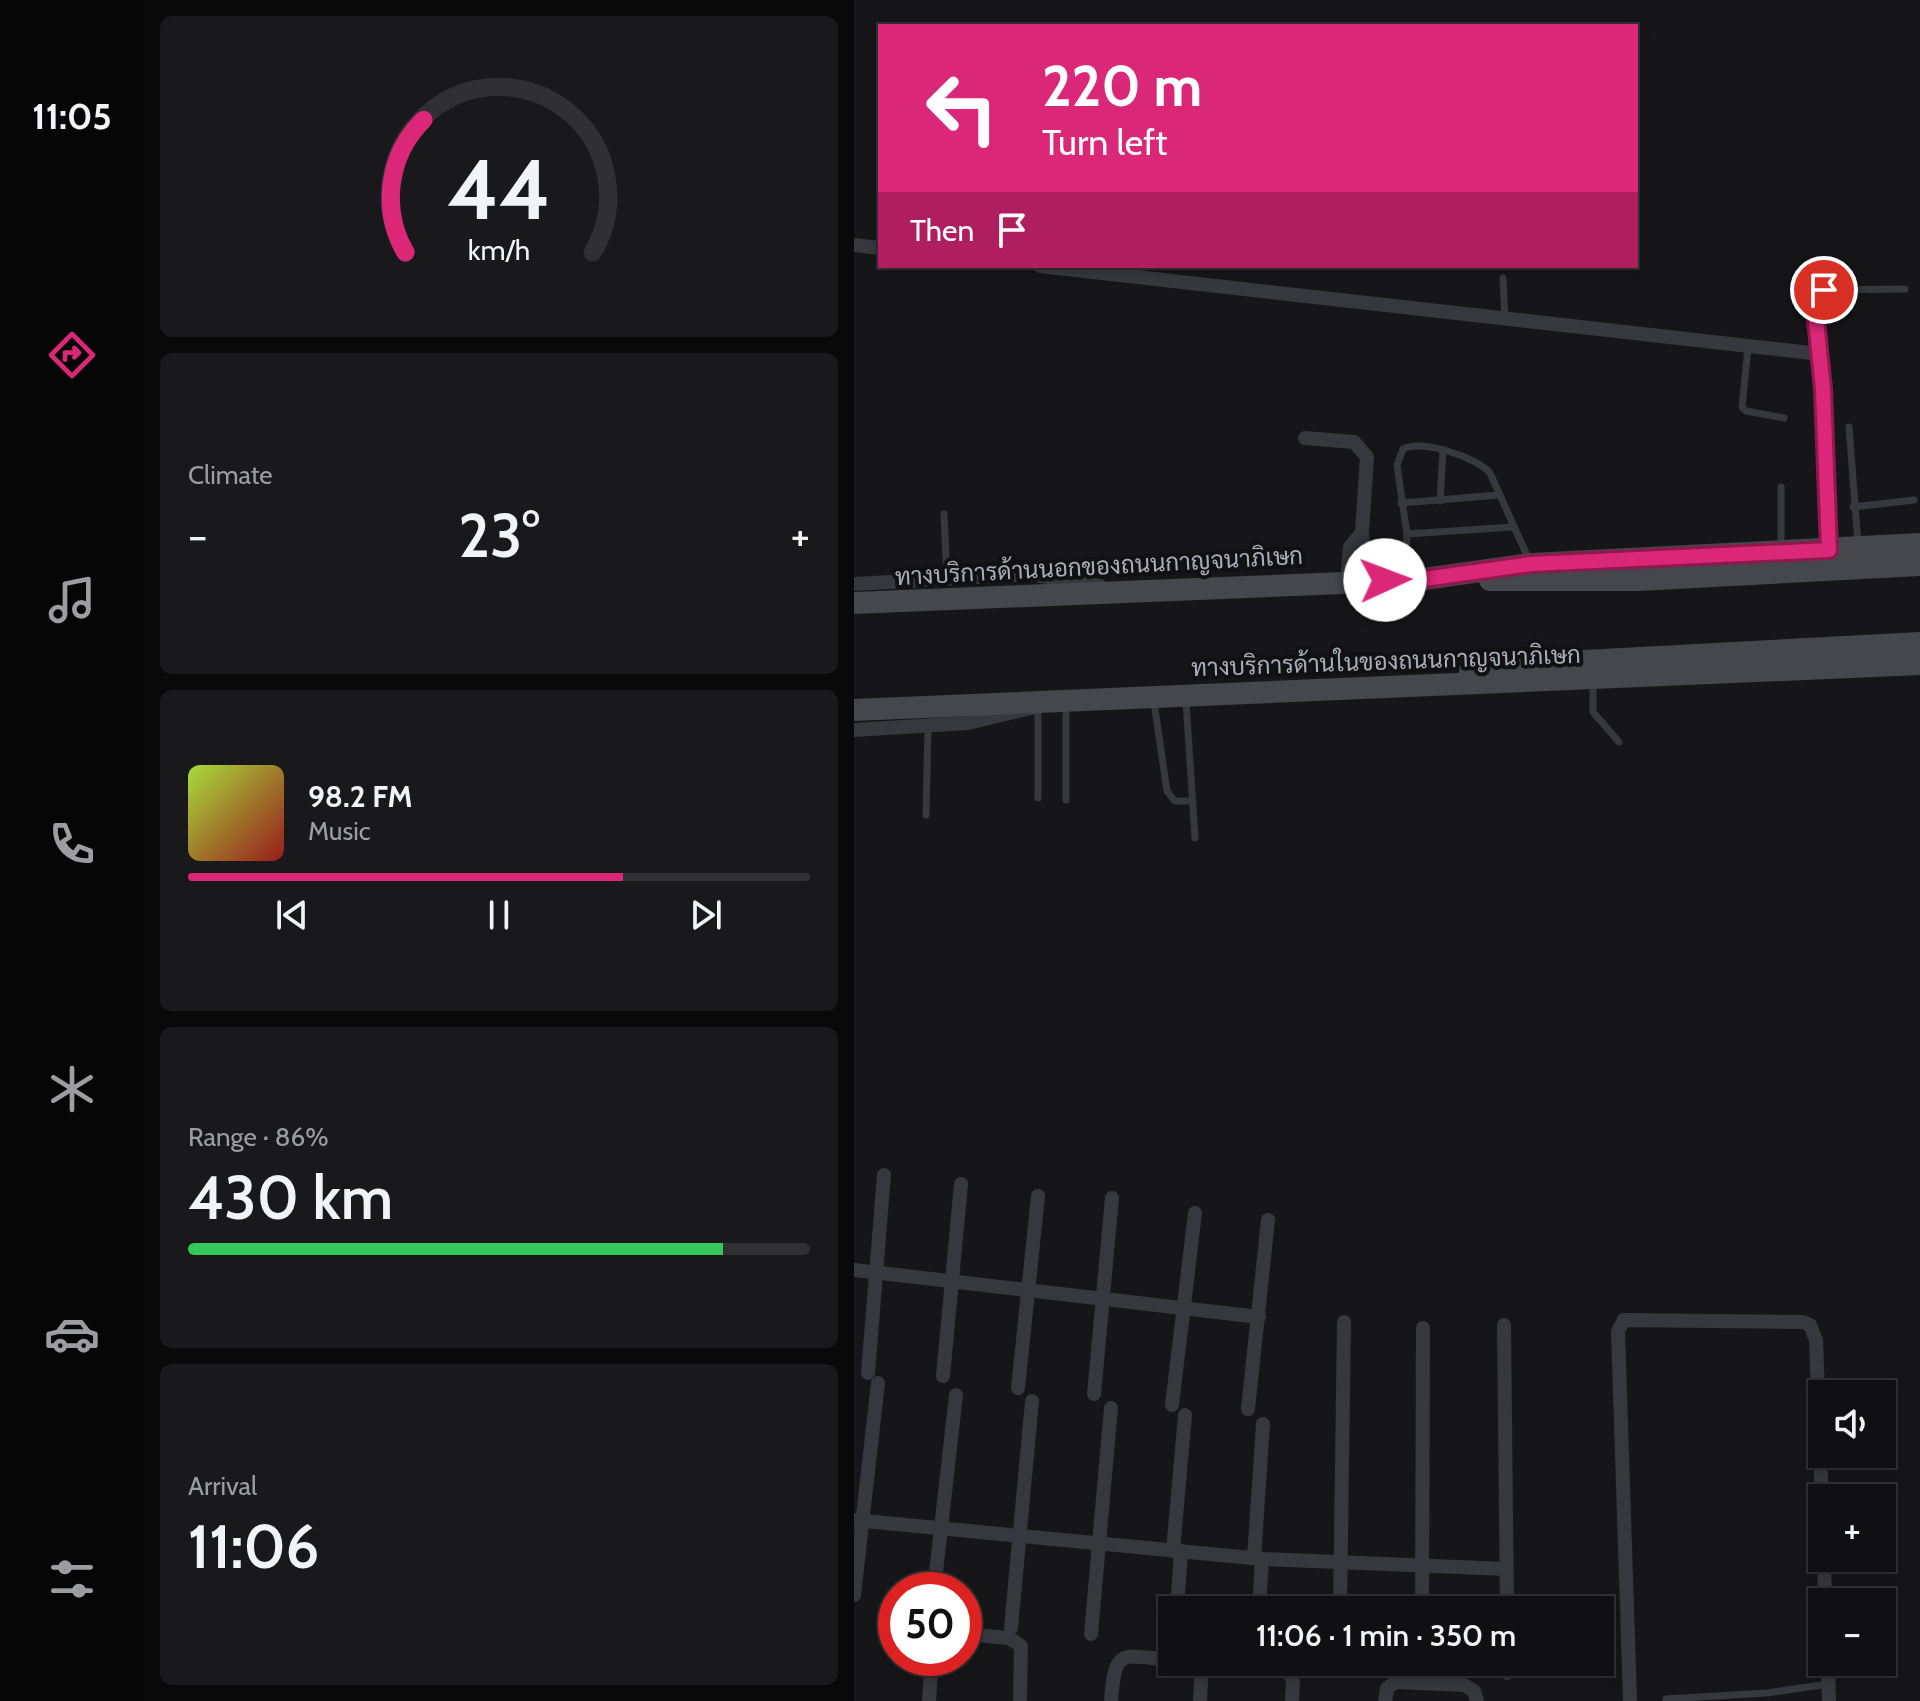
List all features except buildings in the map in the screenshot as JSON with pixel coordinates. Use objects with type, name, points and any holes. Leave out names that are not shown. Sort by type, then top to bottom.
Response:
[{"type":"main road","name":"ทางบริการด้านนอกของถนนกาญจนาภิเษก","points":[[854,603],[1411,580],[1531,564],[1920,544]]},
{"type":"main road","points":[[1411,580],[1639,580],[1920,565]]},
{"type":"main road","points":[[1397,686],[1471,670],[1528,664],[1920,643]]},
{"type":"main road","name":"ทางบริการด้านในของถนนกาญจนาภิเษก","points":[[854,710],[1920,664]]},
{"type":"street","points":[[854,245],[878,248]]},
{"type":"street","points":[[1057,268],[1820,354],[1829,550]]},
{"type":"street","points":[[1305,438],[1343,439],[1362,450],[1368,467],[1362,532],[1350,547],[1356,580]]},
{"type":"street","points":[[854,584],[1030,574],[1117,590]]},
{"type":"street","points":[[854,730],[991,720],[1054,702]]},
{"type":"street","points":[[854,1595],[858,1520],[873,1378],[876,1272],[884,1175]]},
{"type":"street","points":[[943,1376],[961,1184]]},
{"type":"street","points":[[1018,1388],[1038,1196]]},
{"type":"street","points":[[1094,1394],[1112,1198]]},
{"type":"street","points":[[1172,1405],[1195,1213]]},
{"type":"street","points":[[1248,1409],[1268,1220]]},
{"type":"street","points":[[854,1270],[1259,1317]]},
{"type":"street","points":[[1630,1701],[1618,1331],[1624,1320],[1803,1322],[1810,1325],[1816,1340],[1821,1484]]},
{"type":"street","points":[[1340,1596],[1344,1322]]},
{"type":"street","points":[[1504,1325],[1507,1596]]},
{"type":"street","points":[[1422,1596],[1423,1328]]},
{"type":"street","points":[[936,1572],[956,1395]]},
{"type":"street","points":[[1011,1628],[1032,1401]]},
{"type":"street","points":[[1091,1634],[1111,1408]]},
{"type":"street","points":[[1177,1596],[1185,1415]]},
{"type":"street","points":[[1259,1596],[1263,1424]]},
{"type":"street","points":[[858,1520],[1258,1558],[1506,1569]]},
{"type":"street","points":[[982,1636],[1009,1638],[1021,1646],[1020,1701]]},
{"type":"street","points":[[1111,1701],[1113,1668],[1117,1661],[1126,1656],[1158,1659]]},
{"type":"street","points":[[929,1701],[931,1676]]},
{"type":"street","points":[[1200,1701],[1201,1676]]},
{"type":"street","points":[[1291,1676],[1292,1701]]},
{"type":"street","points":[[1828,1676],[1829,1701]]},
{"type":"street","points":[[1385,1701],[1387,1688],[1396,1682],[1464,1685],[1474,1691],[1477,1701]]},
{"type":"lane","points":[[1503,278],[1505,320]]},
{"type":"lane","points":[[1820,354],[1814,300],[1818,294],[1824,290],[1905,289]]},
{"type":"lane","points":[[1748,347],[1742,407],[1746,411],[1784,418]]},
{"type":"lane","points":[[1849,427],[1858,548]]},
{"type":"lane","points":[[1411,580],[1397,465],[1403,449],[1415,445],[1482,463],[1531,564]]},
{"type":"lane","points":[[1440,501],[1443,451]]},
{"type":"lane","points":[[1781,487],[1781,552]]},
{"type":"lane","points":[[1401,503],[1499,495]]},
{"type":"lane","points":[[1853,507],[1914,500]]},
{"type":"lane","points":[[944,514],[947,579]]},
{"type":"lane","points":[[1407,534],[1513,527]]},
{"type":"lane","points":[[1593,679],[1593,712],[1619,742]]},
{"type":"lane","points":[[1185,694],[1195,838]]},
{"type":"lane","points":[[1154,696],[1167,791],[1175,801],[1193,801]]},
{"type":"lane","points":[[1038,798],[1054,702]]},
{"type":"lane","points":[[1054,702],[1066,800]]},
{"type":"lane","points":[[926,815],[928,726]]},
{"type":"lane","points":[[1666,1699],[1767,1693],[1828,1684]]},
{"type":"route","points":[[1385,580],[1417,580],[1531,564],[1829,550],[1823,389],[1814,300],[1824,290]]}]
